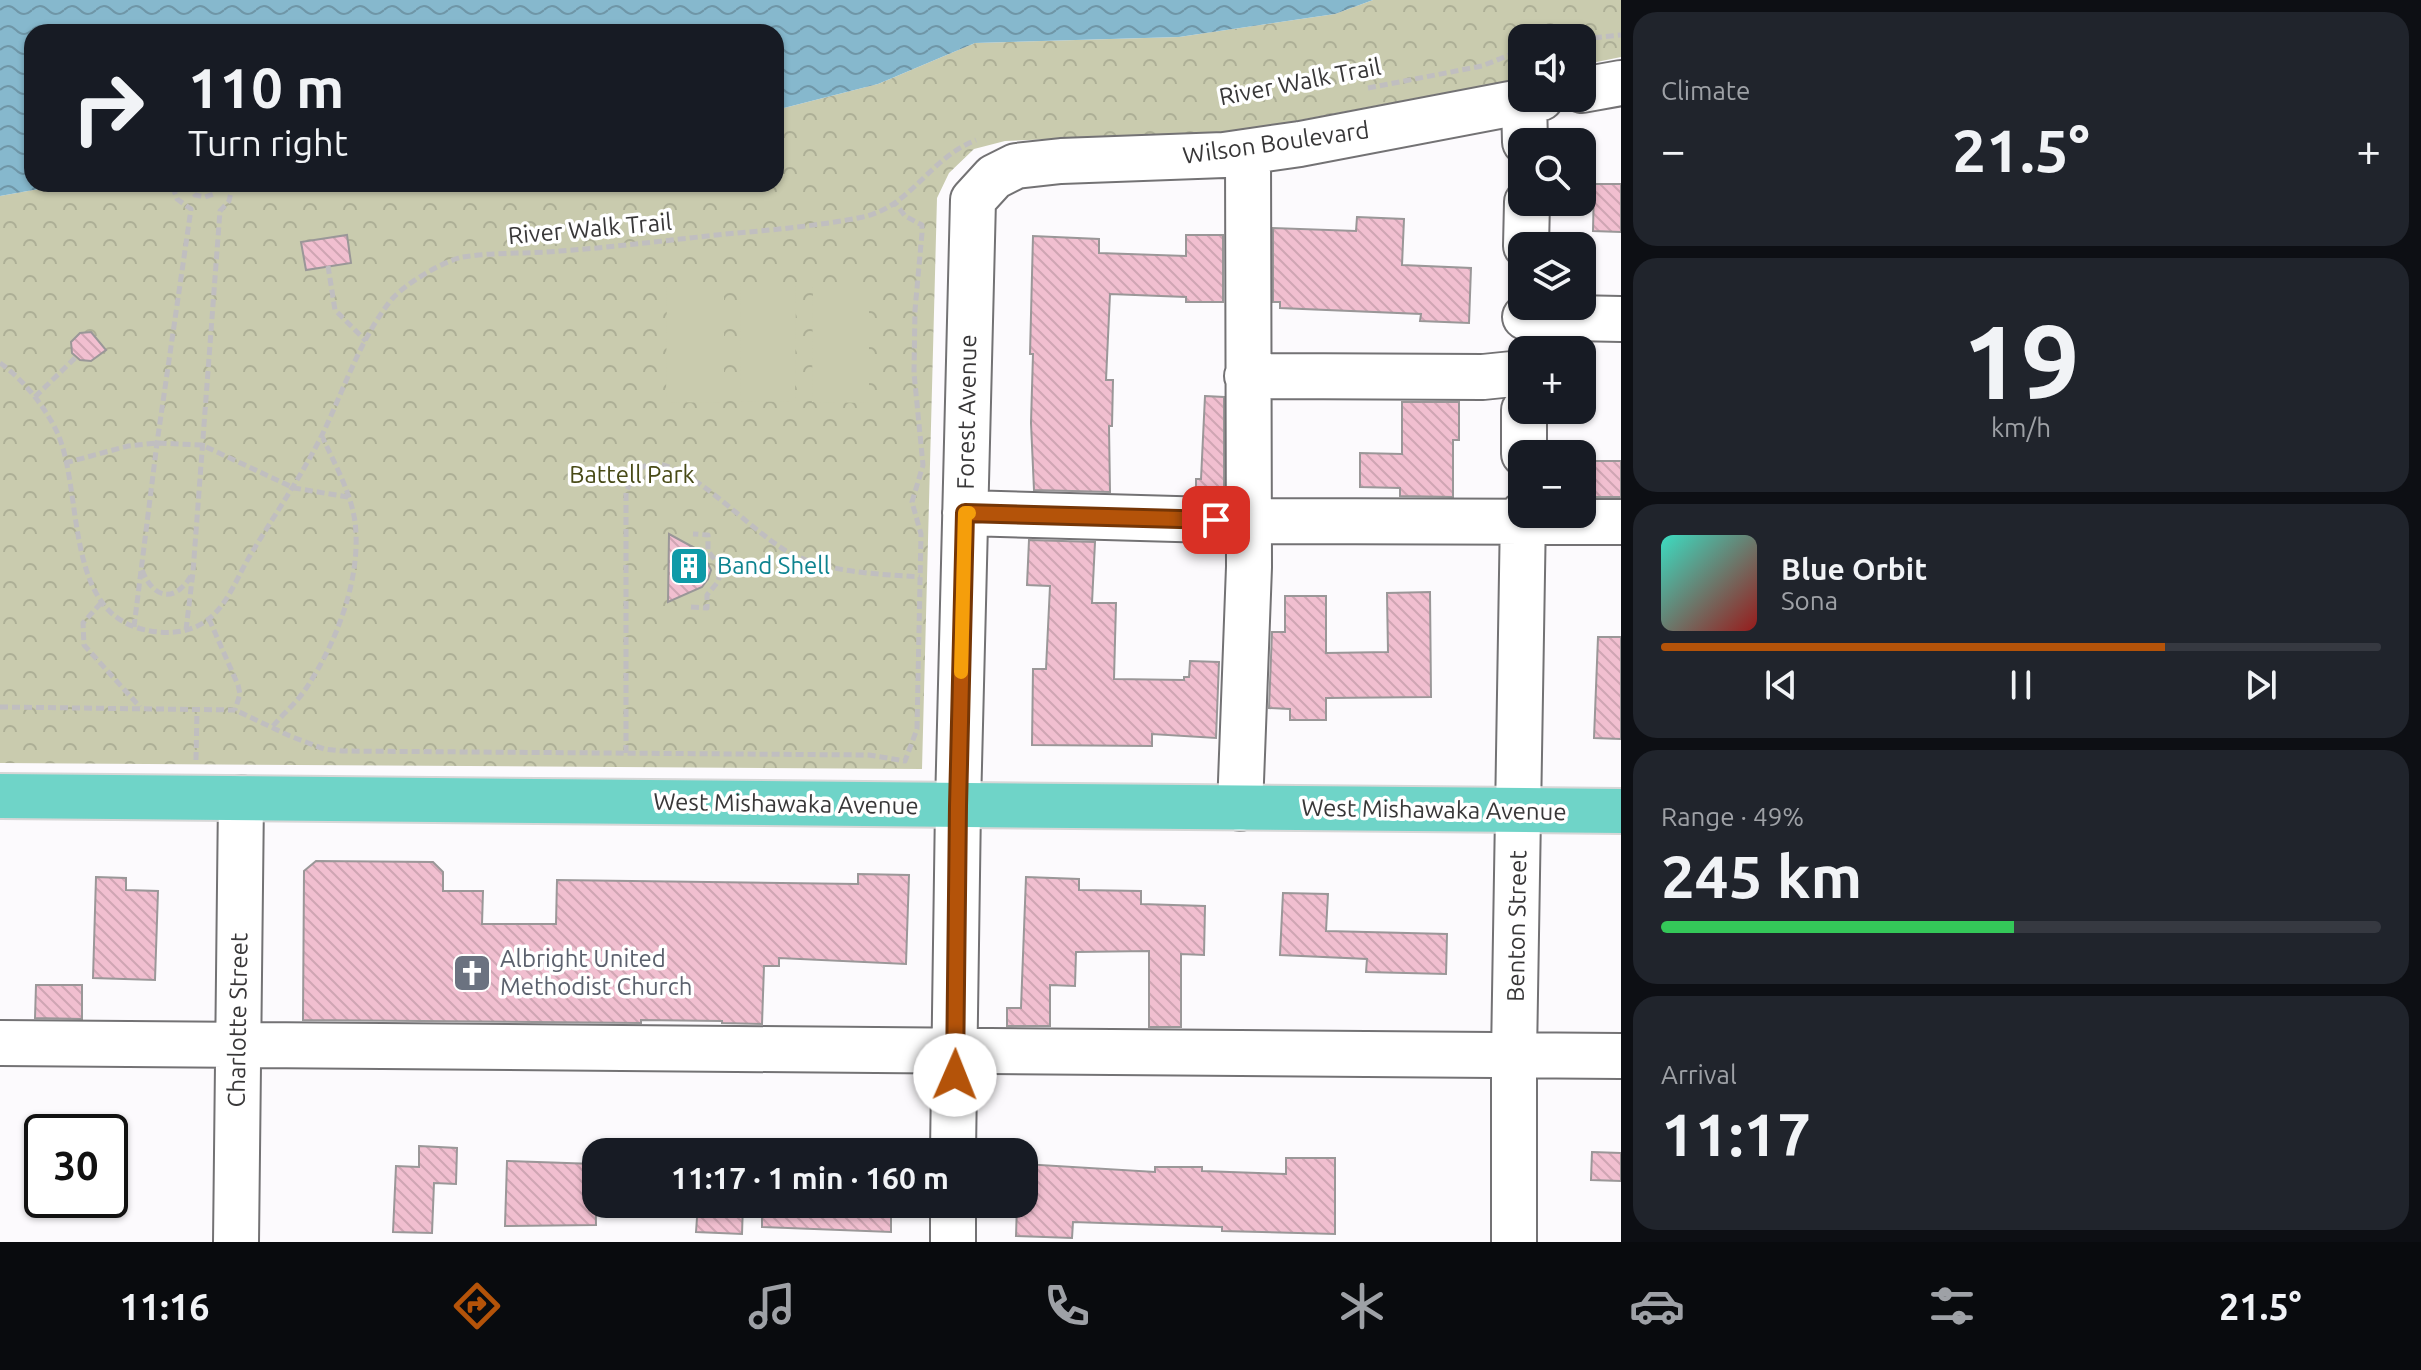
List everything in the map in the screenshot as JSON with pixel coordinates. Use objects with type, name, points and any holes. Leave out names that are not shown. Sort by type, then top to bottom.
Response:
[{"type":"main road","name":"West Mishawaka Avenue","points":[[0,796],[1621,811]]},
{"type":"street","points":[[1596,87],[1621,83]]},
{"type":"street","name":"Wilson Boulevard","points":[[973,200],[994,177],[1016,166],[1224,155],[1530,114]]},
{"type":"street","points":[[1240,808],[1249,567],[1248,152]]},
{"type":"street","name":"Forest Avenue","points":[[953,1138],[973,200]]},
{"type":"street","points":[[1525,324],[1621,319]]},
{"type":"street","points":[[1247,376],[1483,377],[1508,374]]},
{"type":"street","points":[[965,513],[1247,521],[1508,518]]},
{"type":"street","points":[[1596,521],[1621,522]]},
{"type":"street","name":"Benton Street","points":[[1514,1242],[1523,528]]},
{"type":"street","name":"Charlotte Street","points":[[236,1242],[241,798]]},
{"type":"street","points":[[0,1043],[1621,1056]]},
{"type":"street","points":[[953,1218],[953,1242]]},
{"type":"path","points":[[1596,38],[1621,35]]},
{"type":"path","name":"River Walk Trail","points":[[1362,90],[1482,66],[1508,56]]},
{"type":"path","name":"River Walk Trail","points":[[101,603],[114,618],[159,633],[186,631],[209,619],[227,598],[294,488],[366,341],[393,298],[425,274],[461,257],[562,251],[815,225],[868,216],[896,204],[926,172],[959,147],[981,138]]},
{"type":"path","points":[[134,627],[191,209],[177,199],[175,192]]},
{"type":"path","points":[[193,192],[205,197],[215,192]]},
{"type":"path","points":[[186,631],[220,211],[229,201],[231,192]]},
{"type":"path","points":[[0,707],[235,710],[290,736],[324,749],[342,751],[869,755],[905,761],[917,729],[921,534],[912,502],[923,465],[914,373],[915,310],[922,225],[905,216],[896,204]]},
{"type":"path","points":[[328,266],[335,310],[366,341]]},
{"type":"path","points":[[35,397],[76,357]]},
{"type":"path","points":[[0,363],[35,397],[58,434],[82,554],[101,603],[83,623],[84,645],[141,708]]},
{"type":"path","points":[[273,726],[305,690],[342,622],[354,564],[355,522],[348,497],[321,436]]},
{"type":"path","points":[[65,463],[128,446],[157,443],[202,445],[294,488],[348,497]]},
{"type":"path","points":[[626,753],[626,492],[635,472],[650,464],[675,469],[791,553],[817,564],[858,573],[920,577]]},
{"type":"path","points":[[691,607],[707,608],[707,595],[717,583],[722,569],[708,551],[708,535],[693,534]]},
{"type":"path","points":[[141,569],[148,584],[158,593],[172,594],[184,588],[193,572]]},
{"type":"path","points":[[209,619],[238,685],[240,694],[235,710]]},
{"type":"path","points":[[196,763],[197,710]]},
{"type":"green space","name":"Battell Park","points":[[1373,0],[1621,0],[1621,57],[1596,62],[1596,24],[1508,24],[1508,81],[1243,131],[1005,141],[974,149],[949,173],[937,198],[922,769],[0,763],[0,196],[24,192],[784,192],[784,108],[878,84],[975,43],[1179,37],[1335,14]]},
{"type":"green space","points":[[741,282],[796,282],[795,402],[740,401]]},
{"type":"green space","points":[[667,283],[724,283],[724,403],[666,402]]},
{"type":"green space","points":[[813,283],[869,283],[869,403],[812,402]]},
{"type":"water","points":[[0,0],[1373,0],[1335,14],[1179,37],[975,43],[878,84],[784,108],[784,24],[24,24],[24,192],[0,196]]},
{"type":"building","points":[[1596,184],[1621,184],[1621,232],[1593,231]]},
{"type":"building","points":[[1357,217],[1404,219],[1402,265],[1471,268],[1469,323],[1420,321],[1421,314],[1280,308],[1280,302],[1273,302],[1273,228],[1356,231]]},
{"type":"building","points":[[347,235],[351,263],[306,270],[301,242]]},
{"type":"building","points":[[1186,235],[1223,235],[1223,302],[1186,302],[1186,297],[1110,294],[1106,380],[1113,380],[1112,426],[1109,426],[1110,492],[1034,490],[1031,423],[1033,354],[1030,354],[1033,236],[1099,239],[1099,253],[1186,256]]},
{"type":"building","points":[[91,332],[106,350],[91,361],[80,360],[72,353],[71,342],[80,333]]},
{"type":"building","points":[[1205,396],[1224,397],[1224,495],[1196,495],[1196,479],[1201,479]]},
{"type":"building","points":[[1402,402],[1459,402],[1459,440],[1453,440],[1453,497],[1400,496],[1400,488],[1360,487],[1360,453],[1402,454]]},
{"type":"building","points":[[1596,461],[1621,461],[1621,497],[1596,497]]},
{"type":"building","name":"Band Shell","points":[[669,534],[702,552],[711,570],[702,587],[668,602]]},
{"type":"building","points":[[1029,540],[1095,542],[1092,603],[1116,603],[1114,679],[1184,680],[1184,677],[1189,677],[1190,661],[1219,662],[1216,738],[1152,734],[1152,746],[1032,745],[1033,669],[1046,669],[1050,586],[1027,585]]},
{"type":"building","points":[[1430,592],[1431,697],[1326,698],[1326,720],[1290,720],[1290,709],[1269,708],[1272,632],[1285,632],[1285,596],[1326,596],[1326,653],[1388,652],[1387,593]]},
{"type":"building","points":[[1598,637],[1621,637],[1621,739],[1594,738]]},
{"type":"building","name":"Albright United Methodist Church","points":[[316,861],[433,862],[443,872],[443,891],[483,891],[482,924],[556,924],[557,880],[858,884],[858,874],[909,875],[906,964],[779,958],[779,966],[764,966],[762,1024],[641,1020],[641,1023],[303,1020],[304,871]]},
{"type":"building","points":[[96,877],[126,878],[126,890],[158,891],[155,980],[93,978]]},
{"type":"building","points":[[1026,877],[1079,879],[1079,890],[1141,891],[1141,904],[1205,906],[1204,955],[1181,954],[1181,1027],[1149,1027],[1149,951],[1076,952],[1075,986],[1050,985],[1050,1026],[1007,1026],[1007,1008],[1021,1008]]},
{"type":"building","points":[[1283,893],[1328,894],[1326,931],[1447,934],[1446,974],[1366,972],[1367,959],[1280,955]]},
{"type":"building","points":[[36,985],[82,985],[82,1019],[35,1018]]},
{"type":"building","points":[[419,1146],[457,1148],[456,1184],[434,1183],[432,1233],[393,1232],[396,1166],[419,1167]]},
{"type":"building","points":[[1592,1152],[1621,1153],[1621,1181],[1591,1180]]},
{"type":"building","points":[[1286,1158],[1335,1158],[1335,1234],[1073,1222],[1072,1238],[1016,1236],[1017,1218],[1038,1218],[1038,1165],[1155,1172],[1155,1167],[1202,1167],[1202,1171],[1286,1174]]},
{"type":"building","points":[[507,1161],[582,1164],[582,1218],[596,1218],[596,1225],[505,1226]]},
{"type":"building","points":[[697,1218],[743,1218],[742,1234],[696,1232]]},
{"type":"building","points":[[762,1218],[891,1218],[891,1232],[762,1227]]},
{"type":"slow traffic","points":[[961,672],[965,513],[969,513]]},
{"type":"place","name":"Band Shell","points":[[689,566]]},
{"type":"place","name":"Albright United Methodist Church","points":[[472,973]]},
{"type":"route","points":[[955,1075],[965,513],[1216,520]]}]
